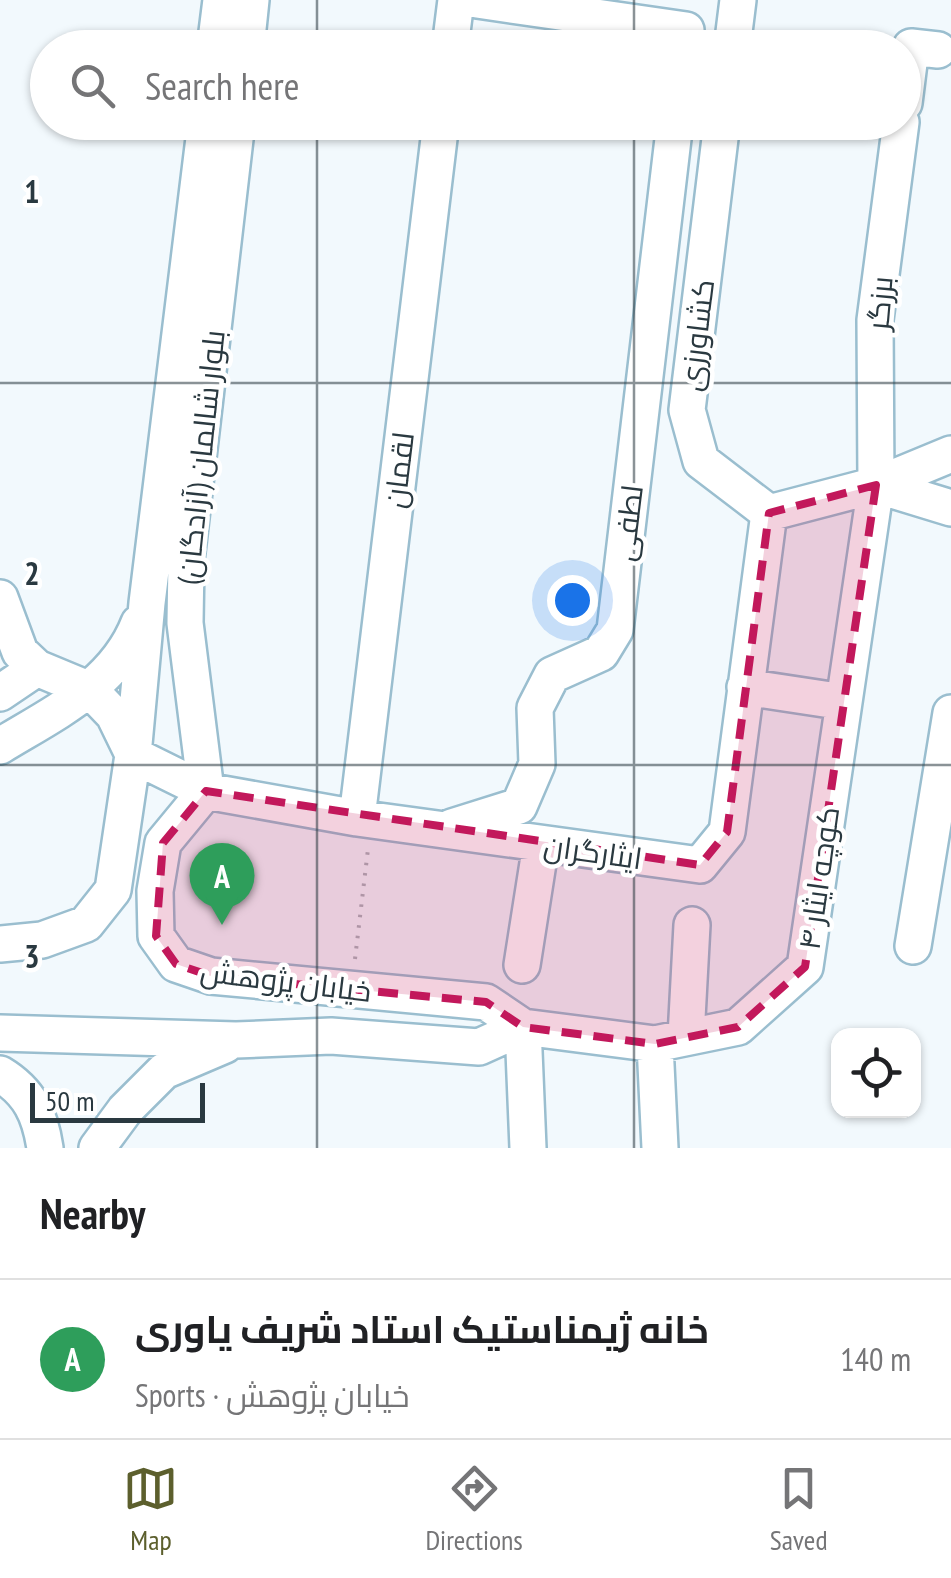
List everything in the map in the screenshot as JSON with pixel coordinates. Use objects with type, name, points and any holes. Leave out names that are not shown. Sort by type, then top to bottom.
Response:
[{"type":"street","points":[[217,30],[221,0]]},
{"type":"street","points":[[248,30],[252,0]]},
{"type":"street","points":[[452,30],[456,0]]},
{"type":"street","points":[[477,0],[687,22]]},
{"type":"street","points":[[618,0],[687,22]]},
{"type":"street","points":[[734,30],[738,0]]},
{"type":"street","points":[[921,49],[938,50]]},
{"type":"street","name":"بلوار شالمان (آزادگان)","points":[[206,140],[205,264],[185,623],[206,792]]},
{"type":"street","name":"بلوار شالمان (آزادگان)","points":[[0,944],[42,940],[86,924],[113,890],[133,755],[147,603],[205,264],[233,140]]},
{"type":"street","name":"لقمان","points":[[365,818],[439,140]]},
{"type":"street","name":"لطفی","points":[[446,830],[518,806],[537,764],[536,708],[552,675],[602,653],[614,630],[673,140]]},
{"type":"street","name":"کشاورزی","points":[[720,140],[687,410],[701,461],[769,513]]},
{"type":"street","name":"برزگر","points":[[876,485],[875,320],[899,140]]},
{"type":"street","points":[[769,513],[876,485],[951,454]]},
{"type":"street","points":[[876,485],[951,508]]},
{"type":"street","name":"کوچه ایثار ۴","points":[[523,1028],[670,1040],[738,1026],[804,967],[876,485]]},
{"type":"street","name":"ایثارگران","points":[[133,755],[206,792],[700,865],[728,832],[769,513]]},
{"type":"street","points":[[0,598],[20,652],[37,668],[90,690],[114,715],[133,755]]},
{"type":"street","points":[[0,746],[90,690],[130,646],[147,603]]},
{"type":"street","points":[[0,693],[37,668]]},
{"type":"street","points":[[746,687],[844,702]]},
{"type":"street","points":[[914,946],[951,712]]},
{"type":"street","name":"خیابان پژوهش","points":[[206,792],[163,843],[155,892],[156,936],[176,964],[211,976],[486,1002],[523,1028]]},
{"type":"street","points":[[522,965],[541,844]]},
{"type":"street","points":[[660,1148],[670,1040],[692,925]]},
{"type":"street","points":[[0,1033],[236,1040],[331,1036],[479,1047],[523,1028],[528,1148]]},
{"type":"street","points":[[97,1148],[125,1110],[164,1071],[236,1040]]},
{"type":"street","points":[[0,1074],[16,1083],[39,1113],[45,1148]]},
{"type":"path","points":[[351,989],[365,818]]},
{"type":"highlighted area","points":[[876,485],[805,967],[738,1027],[655,1044],[523,1027],[486,1002],[211,976],[176,964],[156,936],[163,843],[206,791],[700,865],[727,832],[769,513]]},
{"type":"place","name":"خانه ژیمناستیک استاد شریف یاوری","points":[[222,925]]}]
